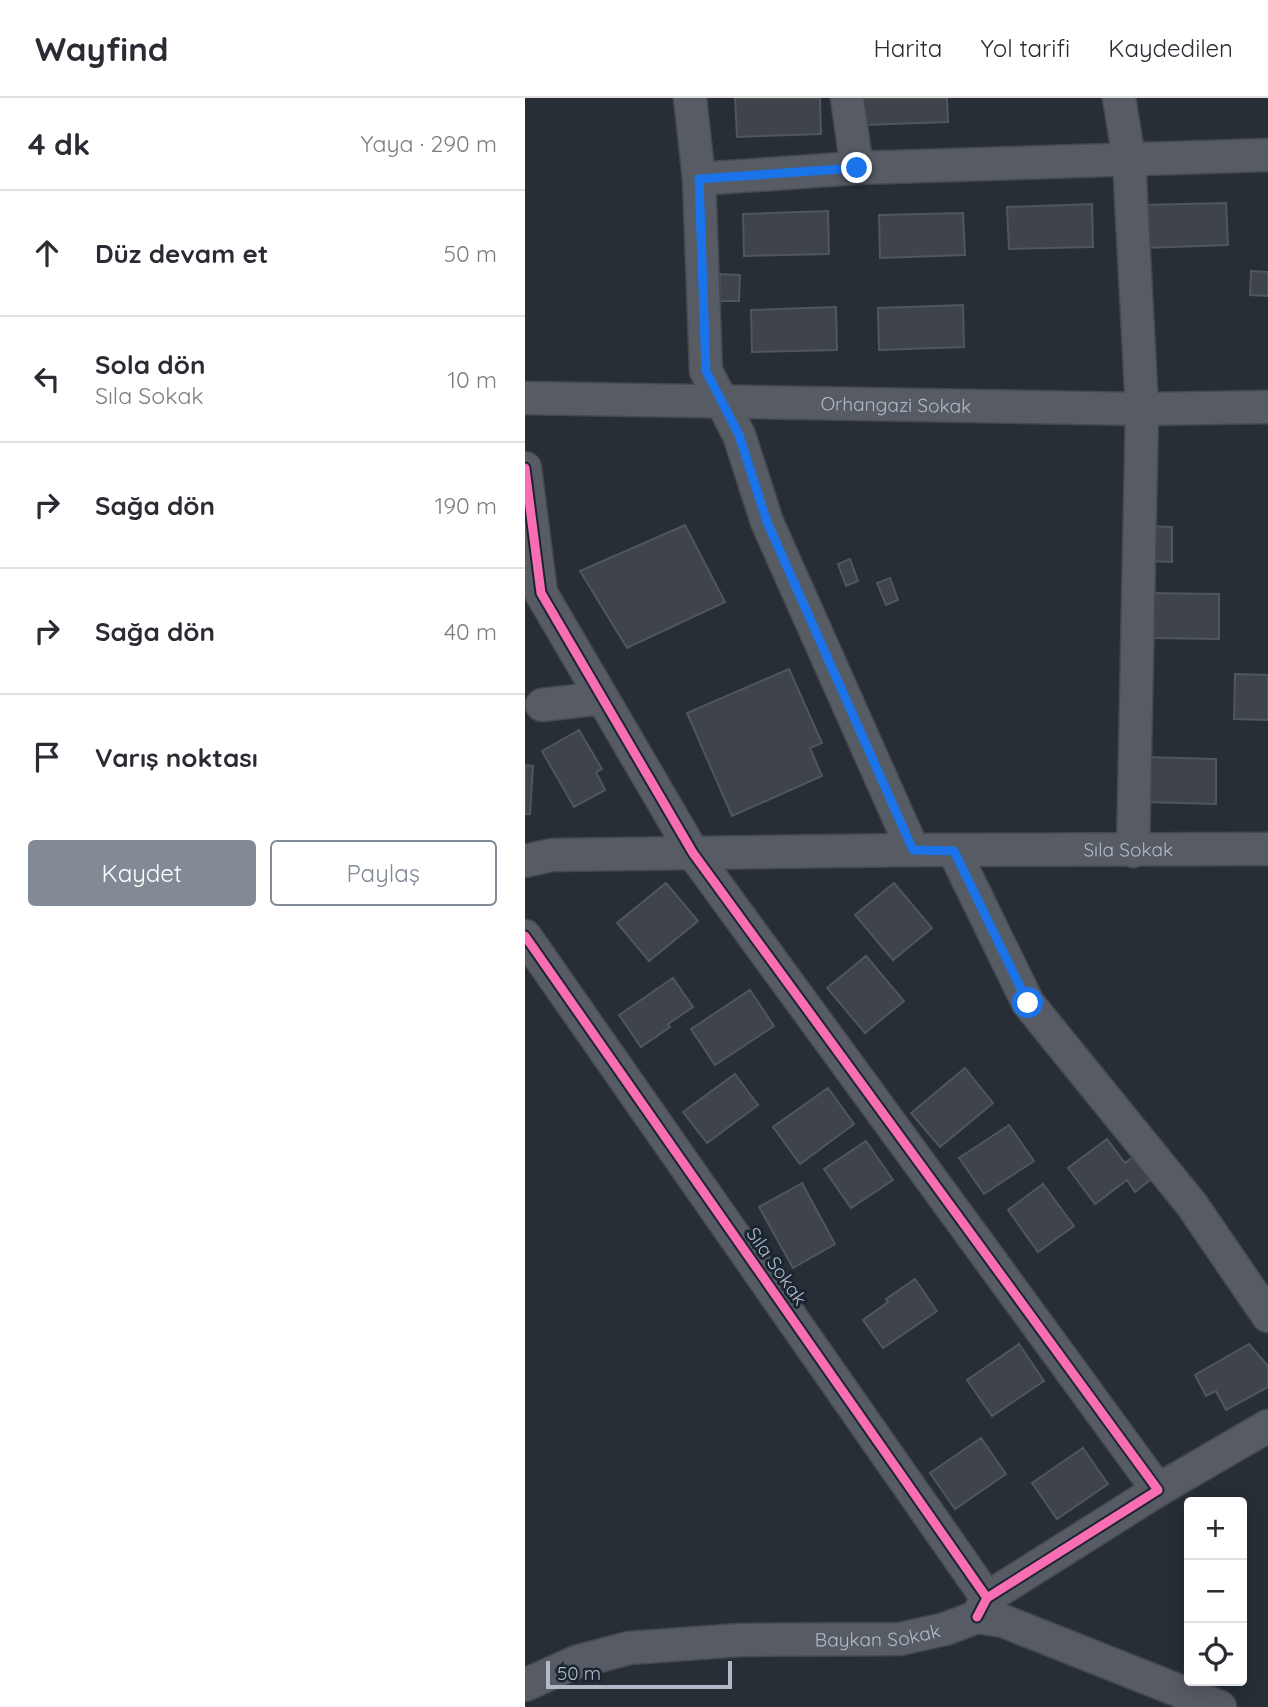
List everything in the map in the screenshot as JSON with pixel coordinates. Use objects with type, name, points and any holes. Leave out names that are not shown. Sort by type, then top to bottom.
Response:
[{"type":"street","points":[[690,98],[699,179],[706,371],[739,435],[767,522],[913,850]]},
{"type":"street","points":[[847,98],[857,168]]},
{"type":"street","points":[[1119,98],[1129,159],[1142,409],[1133,851]]},
{"type":"street","points":[[699,179],[857,168],[1268,155]]},
{"type":"street","name":"Orhangazi Sokak","points":[[525,398],[1142,409],[1268,407]]},
{"type":"street","points":[[525,468],[533,596],[602,698],[693,853],[1158,1489]]},
{"type":"street","points":[[542,705],[602,698]]},
{"type":"street","name":"Sıla Sokak","points":[[525,861],[552,855],[1268,849]]},
{"type":"street","points":[[954,851],[1028,1003],[1192,1205],[1268,1316]]},
{"type":"street","name":"Sıla Sokak","points":[[525,936],[982,1608]]},
{"type":"street","name":"Baykan Sokak","points":[[525,1685],[576,1662],[629,1648],[740,1640],[900,1639],[945,1629],[982,1608],[1158,1489],[1268,1426]]},
{"type":"street","points":[[982,1608],[1003,1621],[1220,1707]]},
{"type":"building","points":[[735,98],[820,98],[821,134],[737,137]]},
{"type":"building","points":[[862,98],[947,98],[948,122],[863,125]]},
{"type":"building","points":[[1226,203],[1228,245],[1143,248],[1142,205]]},
{"type":"building","points":[[1092,204],[1093,247],[1009,249],[1007,207]]},
{"type":"building","points":[[828,211],[829,254],[744,256],[743,214]]},
{"type":"building","points":[[963,213],[965,255],[880,258],[879,215]]},
{"type":"building","points":[[1251,271],[1268,272],[1268,296],[1250,295]]},
{"type":"building","points":[[720,274],[740,275],[739,301],[719,301]]},
{"type":"building","points":[[963,305],[964,347],[879,350],[878,308]]},
{"type":"building","points":[[836,307],[837,350],[752,352],[751,310]]},
{"type":"building","points":[[685,525],[725,602],[627,648],[580,571]]},
{"type":"building","points":[[1149,526],[1172,527],[1172,562],[1149,561]]},
{"type":"building","points":[[850,559],[858,581],[846,586],[838,564]]},
{"type":"building","points":[[890,578],[898,600],[886,605],[877,583]]},
{"type":"building","points":[[1148,593],[1219,594],[1219,639],[1148,638]]},
{"type":"building","points":[[789,669],[822,743],[810,748],[822,776],[732,816],[687,713]]},
{"type":"building","points":[[1235,674],[1268,675],[1268,720],[1234,719]]},
{"type":"building","points":[[579,730],[602,769],[596,772],[605,790],[574,807],[542,751]]},
{"type":"building","points":[[1145,757],[1216,759],[1216,804],[1144,802]]},
{"type":"building","points":[[525,765],[533,766],[530,814],[525,814]]},
{"type":"building","points":[[666,883],[698,921],[649,961],[617,923]]},
{"type":"building","points":[[894,883],[932,928],[893,960],[855,915]]},
{"type":"building","points":[[866,956],[904,1001],[865,1033],[827,988]]},
{"type":"building","points":[[673,978],[693,1007],[641,1047],[619,1015]]},
{"type":"building","points":[[750,990],[774,1026],[715,1065],[691,1029]]},
{"type":"building","points":[[965,1068],[993,1103],[940,1147],[911,1113]]},
{"type":"building","points":[[735,1074],[758,1105],[707,1143],[683,1112]]},
{"type":"building","points":[[828,1088],[854,1124],[800,1164],[773,1127]]},
{"type":"building","points":[[1009,1125],[1034,1161],[984,1194],[959,1158]]},
{"type":"building","points":[[1107,1139],[1125,1163],[1134,1156],[1151,1179],[1135,1192],[1127,1180],[1095,1204],[1068,1168]]},
{"type":"building","points":[[866,1141],[893,1180],[851,1208],[824,1169]]},
{"type":"building","points":[[802,1183],[835,1244],[793,1268],[759,1207]]},
{"type":"building","points":[[1043,1184],[1074,1226],[1038,1252],[1008,1210]]},
{"type":"building","points":[[915,1279],[937,1311],[883,1348],[863,1320],[888,1302],[886,1299]]},
{"type":"building","points":[[1019,1344],[1044,1381],[992,1416],[967,1380]]},
{"type":"building","points":[[1249,1344],[1268,1366],[1268,1387],[1226,1410],[1216,1391],[1206,1396],[1195,1375]]},
{"type":"building","points":[[981,1438],[1006,1474],[955,1509],[930,1473]]},
{"type":"building","points":[[1083,1448],[1108,1484],[1057,1519],[1032,1483]]},
{"type":"cycle path","points":[[525,468],[541,593],[693,853],[1158,1490],[987,1598]]},
{"type":"cycle path","points":[[525,936],[987,1598],[977,1617]]},
{"type":"route","points":[[857,168],[699,179],[706,371],[739,435],[767,522],[913,850],[954,851],[1028,1003]]}]
